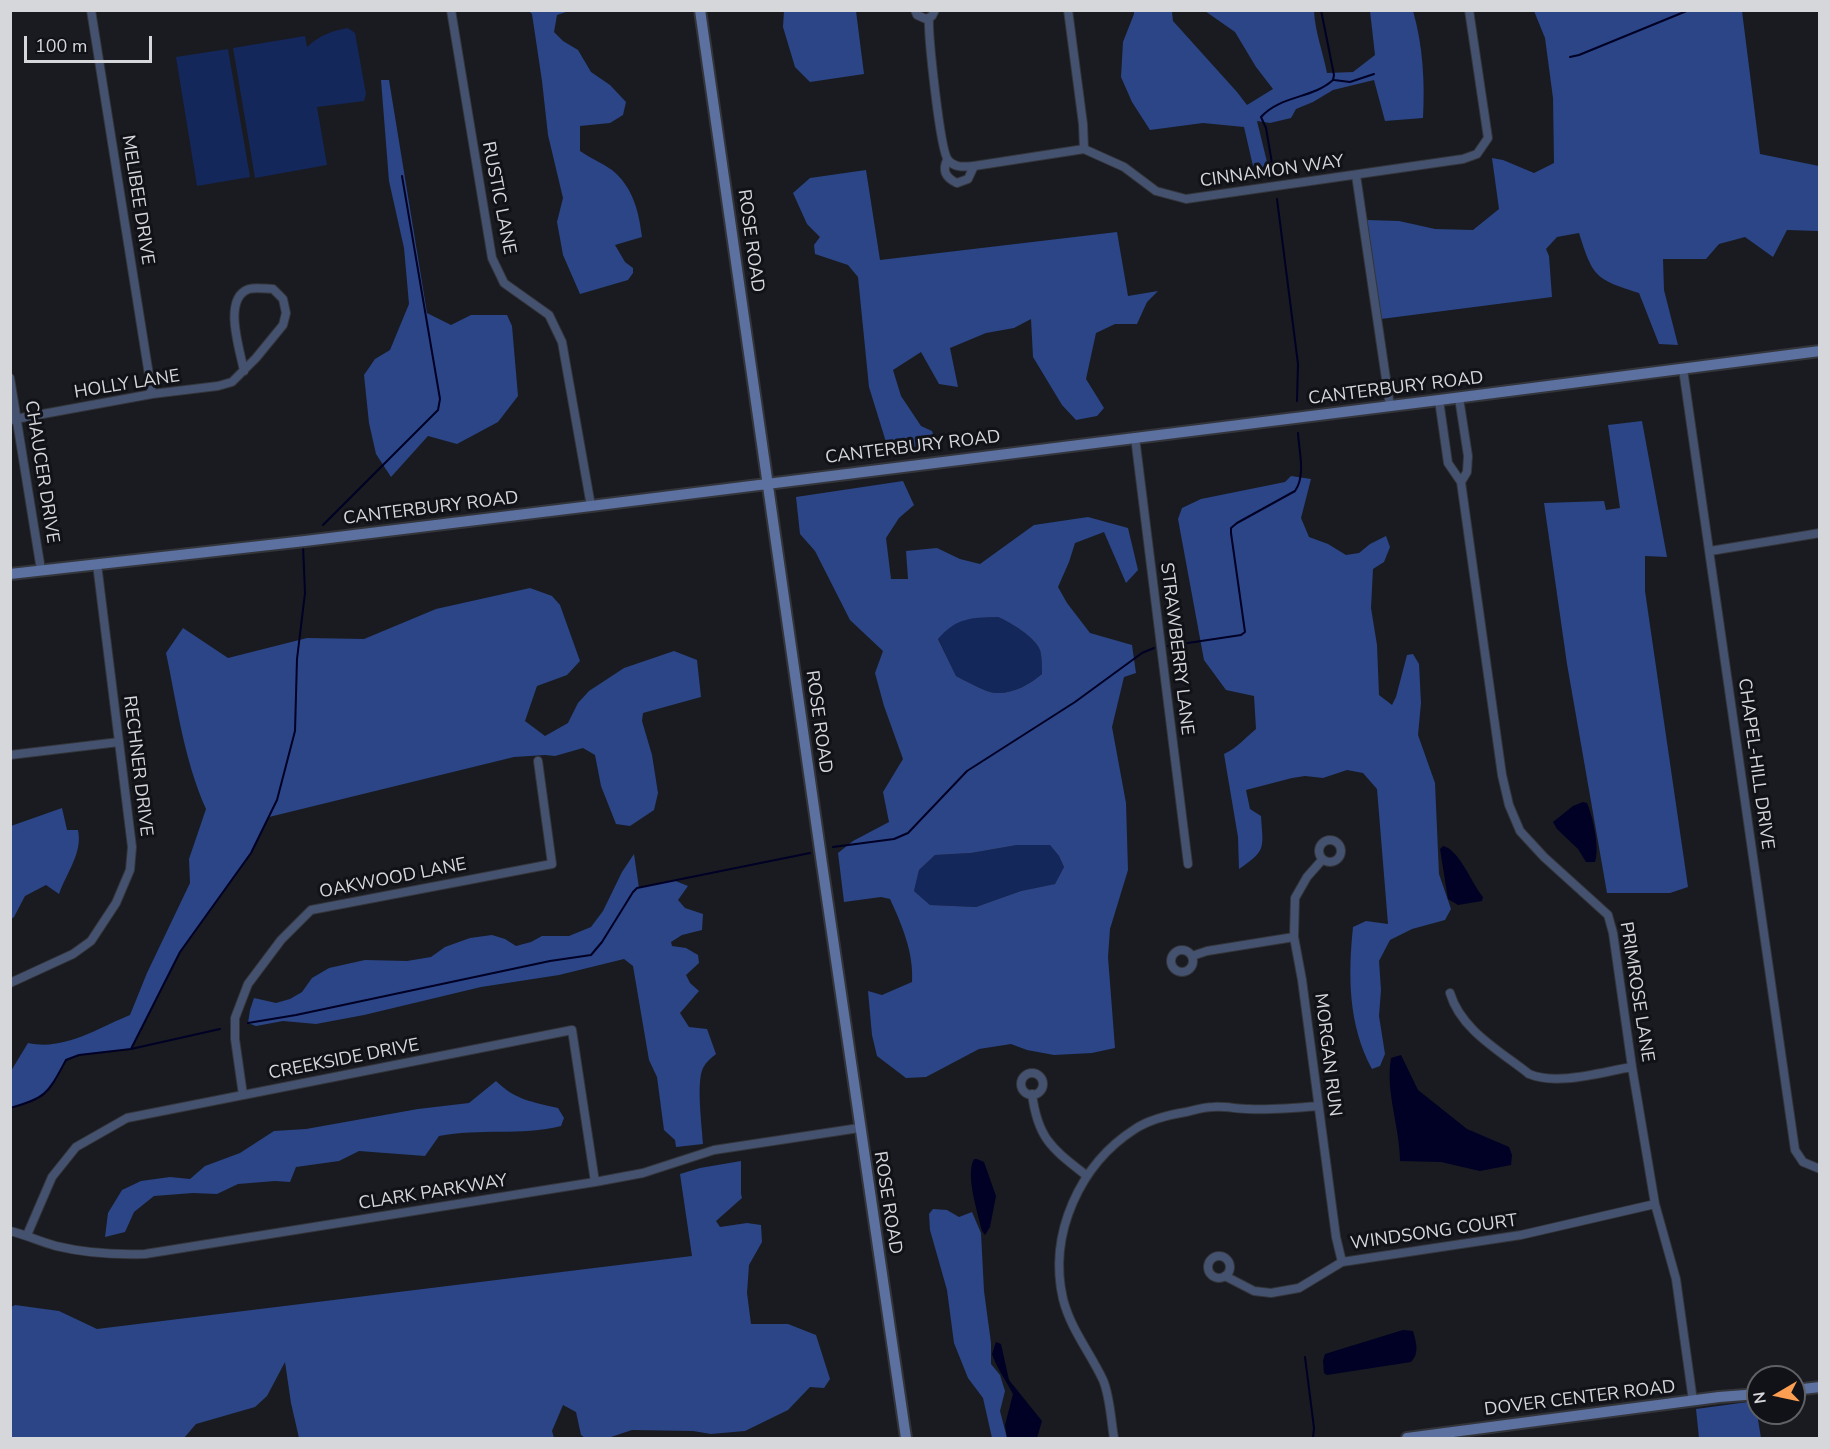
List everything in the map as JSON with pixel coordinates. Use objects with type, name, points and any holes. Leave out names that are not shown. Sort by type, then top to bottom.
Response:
[{"type":"street","name":"MELIBEE DRIVE","points":[[91,10],[152,394]]},
{"type":"street","name":"RUSTIC LANE","points":[[450,10],[492,258],[504,284],[549,315],[562,342],[591,506]]},
{"type":"street","name":"ROSE ROAD","points":[[700,10],[843,1002],[859,1128],[906,1438]]},
{"type":"street","points":[[915,10],[922,18],[929,18]]},
{"type":"street","points":[[935,10],[929,18],[933,79],[947,160],[945,173],[957,183],[968,179],[974,166]]},
{"type":"street","points":[[947,160],[962,167],[1084,149],[1083,124],[1068,10]]},
{"type":"street","points":[[1356,175],[1463,159],[1477,154],[1488,138],[1469,10]]},
{"type":"street","name":"CINNAMON WAY","points":[[1084,149],[1124,167],[1156,192],[1186,200],[1356,175],[1390,406]]},
{"type":"street","name":"HOLLY LANE","points":[[14,419],[232,382],[244,371],[272,340],[283,325],[286,313],[283,299],[273,290],[249,289],[238,296],[234,308],[235,322],[244,371]]},
{"type":"street","name":"CANTERBURY ROAD","points":[[10,574],[591,506],[1820,351]]},
{"type":"street","name":"CHAPEL-HILL DRIVE","points":[[1683,369],[1795,1150],[1803,1162],[1820,1169]]},
{"type":"street","name":"CHAUCER DRIVE","points":[[10,378],[14,419],[41,570]]},
{"type":"street","name":"PRIMROSE LANE","points":[[1459,398],[1468,456],[1467,472],[1461,482]]},
{"type":"street","name":"PRIMROSE LANE","points":[[1439,400],[1448,463],[1461,482],[1502,775],[1509,805],[1520,831],[1544,857],[1608,915],[1613,933],[1632,1067],[1655,1203],[1676,1279],[1693,1401]]},
{"type":"street","name":"STRAWBERRY LANE","points":[[1135,437],[1188,864]]},
{"type":"street","points":[[1710,550],[1820,533]]},
{"type":"street","name":"RECHNER DRIVE","points":[[10,982],[73,954],[91,941],[116,903],[130,870],[132,847],[97,564]]},
{"type":"street","points":[[10,755],[119,742]]},
{"type":"street","name":"OAKWOOD LANE","points":[[243,1095],[235,1039],[235,1018],[248,984],[281,940],[311,910],[552,864],[538,761]]},
{"type":"street","name":"MORGAN RUN","points":[[1322,860],[1307,877],[1295,898],[1294,937],[1302,980],[1336,1237],[1342,1262]]},
{"type":"street","points":[[1192,956],[1208,951],[1294,937]]},
{"type":"street","points":[[1450,993],[1464,1021],[1529,1074],[1541,1079],[1568,1078],[1632,1067]]},
{"type":"street","name":"CREEKSIDE DRIVE","points":[[27,1235],[52,1177],[76,1147],[127,1118],[572,1030],[595,1182]]},
{"type":"street","points":[[1032,1094],[1035,1116],[1045,1138],[1055,1150],[1086,1176]]},
{"type":"street","points":[[1114,1438],[1105,1383],[1074,1329],[1063,1299],[1060,1279],[1063,1234],[1072,1200],[1086,1176],[1104,1153],[1136,1129],[1162,1117],[1212,1107],[1279,1109],[1318,1106]]},
{"type":"street","name":"CLARK PARKWAY","points":[[10,1231],[54,1245],[110,1255],[145,1254],[595,1182],[643,1173],[714,1150],[859,1128]]},
{"type":"street","name":"WINDSONG COURT","points":[[1225,1276],[1254,1291],[1271,1293],[1299,1288],[1342,1262],[1521,1235],[1655,1203]]},
{"type":"street","name":"DOVER CENTER ROAD","points":[[1407,1438],[1746,1395]]},
{"type":"shaded area","points":[[529,11],[569,11],[557,15],[554,32],[578,50],[591,72],[610,85],[626,102],[623,115],[610,123],[580,126],[580,151],[612,170],[625,184],[637,209],[642,237],[615,245],[625,262],[633,268],[633,273],[628,280],[580,294],[563,255],[557,222],[563,198],[548,135],[532,14]]},
{"type":"shaded area","points":[[784,11],[856,11],[864,74],[810,82],[795,67],[783,27]]},
{"type":"shaded area","points":[[1134,11],[1193,11],[1172,12],[1173,21],[1247,105],[1273,89],[1256,67],[1235,32],[1205,11],[1314,11],[1327,73],[1353,72],[1375,55],[1370,11],[1413,11],[1422,64],[1423,118],[1385,121],[1374,80],[1333,90],[1296,109],[1291,118],[1270,123],[1257,121],[1267,162],[1261,170],[1253,166],[1244,127],[1203,123],[1150,130],[1132,102],[1121,77],[1123,42]]},
{"type":"shaded area","points":[[1534,11],[1742,11],[1760,154],[1819,166],[1819,231],[1787,230],[1773,257],[1745,237],[1719,244],[1706,259],[1663,259],[1664,290],[1678,345],[1659,344],[1639,293],[1613,284],[1598,274],[1588,259],[1579,233],[1557,237],[1546,249],[1549,256],[1552,297],[1381,319],[1367,220],[1399,221],[1435,229],[1473,230],[1499,209],[1492,158],[1503,160],[1534,173],[1554,163],[1553,98],[1545,38]]},
{"type":"shaded area","points":[[348,28],[355,33],[366,94],[364,101],[317,107],[327,165],[255,178],[233,48],[305,36],[307,47],[326,34]]},
{"type":"shaded area","points":[[228,49],[250,177],[197,186],[176,57]]},
{"type":"shaded area","points":[[381,80],[389,80],[427,313],[451,325],[471,315],[507,315],[512,326],[518,396],[498,422],[457,444],[428,436],[391,477],[376,454],[369,423],[364,375],[375,359],[390,350],[409,304],[404,248],[389,181]]},
{"type":"shaded area","points":[[866,170],[880,260],[1117,232],[1128,296],[1158,291],[1147,302],[1137,324],[1115,324],[1096,333],[1086,379],[1104,408],[1097,416],[1076,420],[1062,405],[1033,357],[1031,319],[1014,328],[986,333],[950,348],[958,387],[939,384],[921,352],[893,370],[901,396],[921,426],[932,431],[936,444],[912,447],[886,442],[869,387],[858,277],[848,265],[815,254],[814,245],[820,237],[807,224],[793,193],[810,178]]},
{"type":"shaded area","points":[[1642,421],[1667,557],[1645,556],[1645,591],[1688,887],[1670,893],[1607,893],[1567,664],[1544,503],[1604,501],[1606,510],[1620,508],[1608,425]]},
{"type":"shaded area","points":[[1291,476],[1311,479],[1301,518],[1309,537],[1328,544],[1346,555],[1359,553],[1386,536],[1390,547],[1384,562],[1373,569],[1371,608],[1377,645],[1379,695],[1392,705],[1407,655],[1413,654],[1419,664],[1421,703],[1418,735],[1435,783],[1439,874],[1451,909],[1445,920],[1412,929],[1390,940],[1379,961],[1381,990],[1379,1016],[1385,1054],[1380,1066],[1372,1069],[1358,1035],[1354,1017],[1350,963],[1353,927],[1366,921],[1388,924],[1377,789],[1363,773],[1347,770],[1323,778],[1305,776],[1292,778],[1246,790],[1250,809],[1261,816],[1262,842],[1255,857],[1239,869],[1238,837],[1224,754],[1256,729],[1254,696],[1226,690],[1204,660],[1178,519],[1182,508],[1201,499],[1285,482]]},
{"type":"shaded area","points":[[903,481],[914,505],[899,518],[886,538],[891,579],[908,579],[906,551],[937,548],[960,559],[980,564],[1034,525],[1088,517],[1128,528],[1138,570],[1126,583],[1104,532],[1075,543],[1058,587],[1090,633],[1132,645],[1136,673],[1124,677],[1112,727],[1126,803],[1128,870],[1110,929],[1108,957],[1115,1048],[1092,1053],[1054,1055],[1027,1050],[1011,1044],[979,1049],[926,1077],[906,1078],[877,1056],[872,1035],[868,991],[882,995],[912,982],[911,960],[903,929],[890,899],[881,897],[844,902],[838,853],[853,841],[889,822],[883,792],[903,759],[875,673],[883,651],[850,620],[815,551],[800,534],[796,497]],"holes":[[[998,617],[1022,630],[1037,645],[1040,650],[1042,674],[1020,688],[995,693],[956,676],[938,639],[952,626],[965,620]],[[1017,845],[1050,845],[1064,867],[1055,884],[1021,891],[976,907],[930,905],[914,891],[919,870],[935,855],[971,853]]]},
{"type":"shaded area","points":[[530,588],[552,596],[560,605],[580,661],[567,675],[537,686],[525,721],[545,736],[568,723],[578,703],[589,691],[624,668],[674,651],[697,660],[701,697],[643,713],[642,721],[652,755],[658,793],[654,810],[630,826],[616,824],[601,786],[595,755],[583,748],[555,756],[514,757],[269,817],[251,853],[180,952],[131,1049],[79,1055],[66,1059],[46,1092],[40,1097],[11,1108],[11,1071],[28,1043],[41,1045],[68,1041],[130,1015],[147,973],[190,883],[189,859],[206,809],[187,752],[166,653],[183,628],[228,658],[307,638],[364,639],[436,609]]},
{"type":"shaded area","points":[[998,617],[1022,630],[1037,645],[1040,650],[1042,674],[1020,688],[995,693],[956,676],[938,638],[958,622]]},
{"type":"shaded area","points":[[1583,802],[1587,803],[1593,824],[1597,850],[1595,862],[1586,862],[1578,849],[1557,829],[1553,822],[1573,806]]},
{"type":"shaded area","points":[[62,808],[67,830],[78,830],[79,838],[76,855],[59,894],[46,885],[25,896],[11,919],[11,826]]},
{"type":"shaded area","points":[[1017,845],[1050,845],[1064,867],[1055,884],[1021,891],[976,907],[930,905],[914,891],[919,870],[935,855],[971,853]]},
{"type":"shaded area","points":[[1443,846],[1460,860],[1483,897],[1482,901],[1458,905],[1448,899],[1440,849]]},
{"type":"shaded area","points":[[634,854],[639,888],[673,880],[688,886],[678,900],[685,908],[703,914],[702,930],[682,935],[671,942],[672,946],[686,948],[698,955],[699,963],[686,975],[690,983],[699,991],[680,1013],[689,1027],[707,1029],[716,1054],[703,1068],[701,1075],[703,1144],[676,1147],[675,1140],[664,1130],[657,1077],[649,1060],[633,966],[624,959],[559,975],[481,987],[316,1024],[283,1021],[256,1026],[248,1023],[254,998],[276,1003],[290,999],[302,992],[312,978],[329,968],[365,960],[407,961],[431,957],[445,947],[470,938],[492,935],[516,946],[542,936],[569,936],[591,927],[603,911],[622,872]]},
{"type":"shaded area","points":[[1401,1055],[1418,1090],[1467,1129],[1509,1147],[1512,1155],[1511,1165],[1480,1171],[1441,1162],[1400,1161],[1391,1097],[1390,1071],[1391,1058]]},
{"type":"shaded area","points":[[496,1081],[517,1096],[558,1108],[564,1118],[561,1126],[531,1131],[469,1132],[439,1136],[425,1156],[359,1151],[339,1161],[296,1167],[290,1182],[238,1184],[217,1194],[154,1196],[134,1212],[125,1232],[105,1237],[108,1213],[122,1190],[141,1181],[170,1177],[190,1179],[205,1166],[240,1153],[274,1131],[306,1129],[418,1109],[469,1103]]},
{"type":"shaded area","points":[[974,1159],[984,1162],[996,1196],[990,1227],[985,1235],[975,1205],[971,1174]]},
{"type":"shaded area","points":[[741,1161],[742,1198],[716,1221],[720,1227],[747,1223],[761,1225],[762,1242],[749,1265],[747,1293],[751,1324],[788,1324],[816,1335],[830,1379],[824,1388],[810,1387],[788,1410],[745,1431],[711,1434],[693,1431],[632,1430],[608,1438],[585,1438],[581,1435],[576,1412],[563,1405],[552,1431],[554,1438],[299,1438],[285,1362],[267,1396],[255,1407],[196,1424],[184,1438],[11,1438],[11,1307],[15,1305],[59,1311],[97,1329],[692,1256],[680,1174]]},
{"type":"shaded area","points":[[933,1209],[947,1210],[959,1217],[972,1212],[981,1233],[991,1364],[1000,1375],[1005,1391],[1000,1411],[1007,1438],[992,1438],[983,1398],[968,1378],[954,1343],[947,1290],[930,1230],[929,1214]]},
{"type":"shaded area","points":[[1403,1330],[1413,1331],[1415,1339],[1416,1351],[1411,1362],[1327,1375],[1324,1373],[1325,1354]]},
{"type":"shaded area","points":[[996,1342],[1001,1344],[1009,1380],[1042,1421],[1037,1438],[1007,1438],[1005,1425],[1013,1394],[992,1354]]},
{"type":"shaded area","points":[[1746,1402],[1746,1425],[1759,1425],[1761,1438],[1699,1438],[1696,1409]]},
{"type":"waterway","points":[[1274,175],[1266,128],[1261,117],[1278,105],[1316,91],[1333,80],[1334,75],[1321,10]]},
{"type":"waterway","points":[[1570,57],[1689,10]]},
{"type":"waterway","points":[[1334,80],[1350,82],[1374,74]]},
{"type":"waterway","points":[[323,525],[438,410],[440,399],[402,176]]},
{"type":"waterway","points":[[1277,199],[1298,364],[1297,401]]},
{"type":"waterway","points":[[1168,646],[1241,635],[1245,632],[1231,528],[1295,491],[1301,471],[1298,433]]},
{"type":"waterway","points":[[131,1049],[180,952],[251,853],[277,800],[295,731],[297,659],[305,593],[303,545]]},
{"type":"waterway","points":[[833,847],[894,839],[908,833],[967,771],[1075,702],[1142,653],[1154,648]]},
{"type":"waterway","points":[[248,1023],[296,1015],[550,961],[591,955],[637,888],[810,853]]},
{"type":"waterway","points":[[10,1108],[32,1101],[45,1093],[66,1060],[79,1055],[131,1049],[220,1029]]},
{"type":"waterway","points":[[1305,1357],[1314,1428],[1313,1438]]}]
